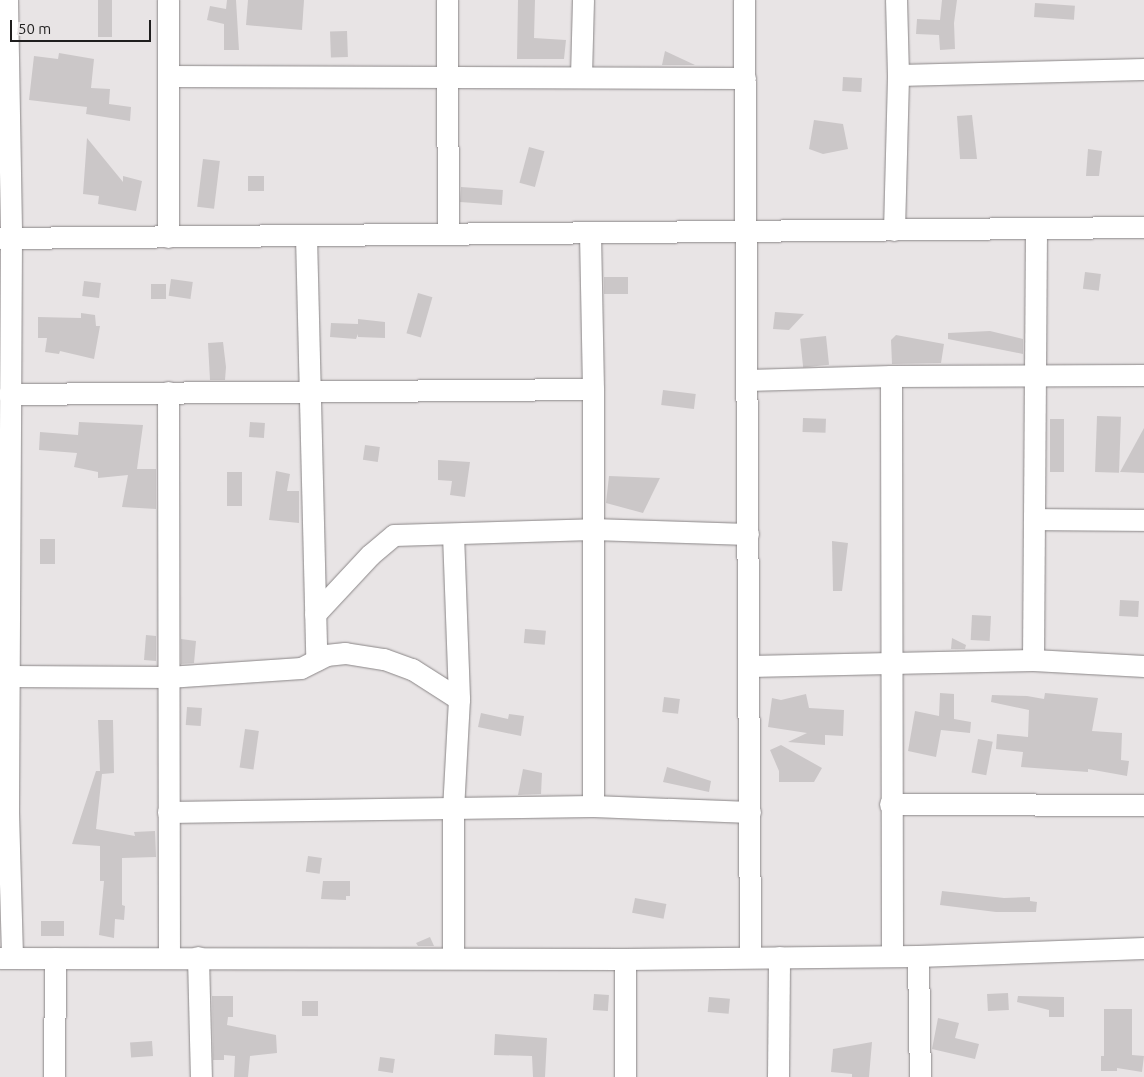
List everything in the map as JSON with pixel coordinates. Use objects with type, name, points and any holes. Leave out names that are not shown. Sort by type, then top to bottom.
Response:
[{"type":"street","points":[[7,0],[4,86],[9,394],[4,534],[9,676],[4,812],[6,958],[454,957],[625,959],[918,956],[1144,948]]},
{"type":"street","points":[[168,0],[168,237]]},
{"type":"street","points":[[447,0],[448,234]]},
{"type":"street","points":[[581,76],[583,0]]},
{"type":"street","points":[[744,0],[750,957]]},
{"type":"street","points":[[894,230],[898,75],[896,0]]},
{"type":"street","points":[[898,75],[1144,69]]},
{"type":"street","points":[[168,76],[745,78]]},
{"type":"street","points":[[6,239],[1144,227]]},
{"type":"street","points":[[1033,660],[1037,375],[1036,228]]},
{"type":"street","points":[[590,233],[593,389],[593,806]]},
{"type":"street","points":[[306,236],[316,660]]},
{"type":"street","points":[[747,380],[891,376],[1144,376]]},
{"type":"street","points":[[891,376],[890,804],[892,956]]},
{"type":"street","points":[[9,394],[593,389]]},
{"type":"street","points":[[168,392],[168,958]]},
{"type":"street","points":[[1034,519],[1144,520]]},
{"type":"street","points":[[316,614],[370,555],[391,537],[592,529],[748,534]]},
{"type":"street","points":[[453,534],[459,699],[453,810],[454,957]]},
{"type":"street","points":[[9,676],[168,677],[301,668],[334,653],[384,659],[423,675],[459,699]]},
{"type":"street","points":[[749,666],[891,665],[1033,660],[1144,666]]},
{"type":"street","points":[[890,804],[1144,805]]},
{"type":"street","points":[[168,812],[453,810],[593,806],[750,812]]},
{"type":"street","points":[[918,956],[920,1077]]},
{"type":"street","points":[[778,1077],[779,957]]},
{"type":"street","points":[[54,1077],[55,958]]},
{"type":"street","points":[[198,958],[201,1077]]},
{"type":"street","points":[[625,959],[625,1077]]},
{"type":"building","points":[[98,0],[112,0],[112,37],[98,37]]},
{"type":"building","points":[[227,0],[236,0],[239,50],[224,50],[224,24],[207,20],[210,6],[226,9]]},
{"type":"building","points":[[248,0],[304,0],[302,30],[246,25]]},
{"type":"building","points":[[518,0],[535,0],[534,38],[566,40],[564,59],[517,59]]},
{"type":"building","points":[[942,0],[957,0],[954,23],[955,49],[940,50],[939,35],[916,34],[917,19],[940,20]]},
{"type":"building","points":[[1035,3],[1075,6],[1074,20],[1034,17]]},
{"type":"building","points":[[347,31],[348,57],[331,58],[330,32]]},
{"type":"building","points":[[665,51],[695,65],[662,65]]},
{"type":"building","points":[[59,53],[94,59],[91,88],[110,89],[109,104],[131,107],[130,121],[86,114],[87,107],[29,100],[34,56],[58,59]]},
{"type":"building","points":[[843,77],[862,78],[861,92],[842,91]]},
{"type":"building","points":[[972,115],[977,159],[960,159],[957,116]]},
{"type":"building","points":[[814,120],[843,124],[848,149],[823,154],[809,149]]},
{"type":"building","points":[[87,138],[123,182],[123,176],[142,181],[136,211],[98,204],[99,196],[83,194]]},
{"type":"building","points":[[529,147],[544,151],[535,187],[519,183]]},
{"type":"building","points":[[1088,149],[1102,151],[1099,176],[1086,176]]},
{"type":"building","points":[[203,159],[220,161],[214,209],[197,207]]},
{"type":"building","points":[[248,176],[264,176],[264,191],[248,191]]},
{"type":"building","points":[[461,187],[503,190],[502,205],[460,202]]},
{"type":"building","points":[[1085,272],[1101,274],[1099,291],[1083,289]]},
{"type":"building","points":[[604,277],[628,277],[628,294],[604,294]]},
{"type":"building","points":[[171,279],[193,282],[190,299],[169,296]]},
{"type":"building","points":[[84,281],[101,283],[99,298],[82,296]]},
{"type":"building","points":[[151,284],[166,284],[166,299],[151,299]]},
{"type":"building","points":[[418,293],[432,297],[421,338],[406,333]]},
{"type":"building","points":[[775,312],[804,314],[789,330],[773,329]]},
{"type":"building","points":[[81,313],[95,315],[96,326],[100,326],[94,359],[60,351],[59,354],[45,352],[47,338],[38,338],[38,317],[81,318]]},
{"type":"building","points":[[358,319],[385,322],[385,338],[358,337],[358,334],[356,339],[330,337],[331,323],[358,324]]},
{"type":"building","points":[[990,331],[1023,339],[1023,354],[948,339],[948,333]]},
{"type":"building","points":[[896,335],[944,344],[941,363],[892,364],[891,340]]},
{"type":"building","points":[[826,336],[829,365],[803,368],[800,339]]},
{"type":"building","points":[[223,342],[226,367],[225,380],[210,380],[208,343]]},
{"type":"building","points":[[663,390],[696,394],[694,409],[661,405]]},
{"type":"building","points":[[1097,416],[1121,417],[1119,473],[1095,472]]},
{"type":"building","points":[[803,418],[826,419],[825,433],[803,432]]},
{"type":"building","points":[[1050,419],[1064,419],[1064,472],[1050,472]]},
{"type":"building","points":[[79,422],[143,425],[137,469],[156,469],[156,509],[122,507],[128,475],[98,478],[98,472],[74,467],[77,453],[39,450],[40,432],[78,435]]},
{"type":"building","points":[[250,422],[265,423],[264,438],[249,437]]},
{"type":"building","points":[[1144,428],[1144,473],[1120,472]]},
{"type":"building","points":[[365,445],[380,447],[378,462],[363,460]]},
{"type":"building","points":[[438,460],[470,462],[465,497],[450,495],[452,481],[438,480]]},
{"type":"building","points":[[276,471],[290,474],[287,491],[299,491],[299,523],[269,520]]},
{"type":"building","points":[[227,472],[242,472],[242,506],[227,506]]},
{"type":"building","points":[[609,476],[660,478],[643,513],[606,503]]},
{"type":"building","points":[[40,539],[55,539],[55,564],[40,564]]},
{"type":"building","points":[[832,541],[848,543],[842,591],[833,591]]},
{"type":"building","points":[[1120,600],[1139,601],[1138,617],[1119,616]]},
{"type":"building","points":[[972,615],[991,616],[990,641],[971,640]]},
{"type":"building","points":[[525,629],[546,631],[545,645],[524,643]]},
{"type":"building","points":[[146,635],[156,636],[156,661],[144,660]]},
{"type":"building","points":[[952,638],[966,645],[965,649],[951,649]]},
{"type":"building","points":[[181,639],[196,641],[194,663],[181,664]]},
{"type":"building","points":[[940,693],[954,694],[954,719],[971,722],[970,733],[941,730],[936,757],[908,751],[915,711],[939,716]]},
{"type":"building","points":[[1045,693],[1098,698],[1092,731],[1122,733],[1121,760],[1129,761],[1127,776],[1088,769],[1088,772],[1021,767],[1023,752],[996,749],[997,734],[1028,737],[1029,710],[991,702],[992,695],[1027,696],[1044,699]]},
{"type":"building","points":[[806,694],[809,708],[844,710],[843,736],[825,735],[825,745],[788,742],[807,733],[768,727],[772,698],[781,700]]},
{"type":"building","points":[[664,697],[680,699],[678,714],[662,712]]},
{"type":"building","points":[[187,707],[202,708],[201,726],[186,725]]},
{"type":"building","points":[[481,713],[508,719],[509,714],[524,716],[521,736],[478,727]]},
{"type":"building","points":[[98,720],[113,720],[114,773],[102,774],[96,829],[135,836],[134,832],[155,831],[156,857],[122,858],[122,905],[125,906],[124,920],[115,919],[114,938],[99,935],[104,881],[100,881],[100,846],[72,844],[96,771],[100,771]]},
{"type":"building","points":[[245,729],[259,731],[253,770],[240,768]]},
{"type":"building","points":[[978,739],[993,742],[986,775],[972,772]]},
{"type":"building","points":[[781,745],[822,768],[814,782],[779,782],[779,771],[770,750]]},
{"type":"building","points":[[667,767],[711,781],[709,792],[663,782]]},
{"type":"building","points":[[523,769],[542,773],[541,794],[518,795]]},
{"type":"building","points":[[308,856],[322,858],[320,874],[306,872]]},
{"type":"building","points":[[323,881],[350,881],[350,896],[346,896],[346,900],[321,899]]},
{"type":"building","points":[[942,891],[1004,898],[1030,897],[1030,901],[1037,902],[1036,912],[996,912],[940,905]]},
{"type":"building","points":[[635,898],[666,904],[664,919],[632,913]]},
{"type":"building","points":[[41,921],[64,921],[64,936],[41,936]]},
{"type":"building","points":[[430,937],[434,946],[418,946],[416,943]]},
{"type":"building","points":[[1008,993],[1009,1010],[988,1011],[987,994]]},
{"type":"building","points":[[594,994],[609,995],[608,1011],[593,1010]]},
{"type":"building","points":[[212,996],[233,996],[233,1017],[228,1017],[227,1025],[276,1035],[277,1053],[250,1056],[248,1077],[234,1077],[235,1056],[224,1055],[224,1060],[213,1060]]},
{"type":"building","points":[[1018,996],[1064,997],[1064,1017],[1049,1017],[1049,1010],[1017,1002]]},
{"type":"building","points":[[709,997],[730,999],[729,1014],[708,1012]]},
{"type":"building","points":[[302,1001],[318,1001],[318,1016],[302,1016]]},
{"type":"building","points":[[1104,1009],[1132,1009],[1132,1055],[1144,1056],[1142,1072],[1117,1068],[1117,1071],[1101,1071],[1101,1056],[1104,1056]]},
{"type":"building","points":[[938,1018],[959,1023],[955,1038],[979,1044],[975,1059],[932,1049]]},
{"type":"building","points":[[495,1034],[547,1038],[545,1077],[533,1077],[532,1056],[494,1055]]},
{"type":"building","points":[[152,1041],[153,1056],[131,1057],[130,1043]]},
{"type":"building","points":[[872,1042],[869,1077],[852,1077],[852,1074],[831,1072],[833,1049]]},
{"type":"building","points":[[380,1057],[395,1059],[393,1073],[378,1071]]}]
